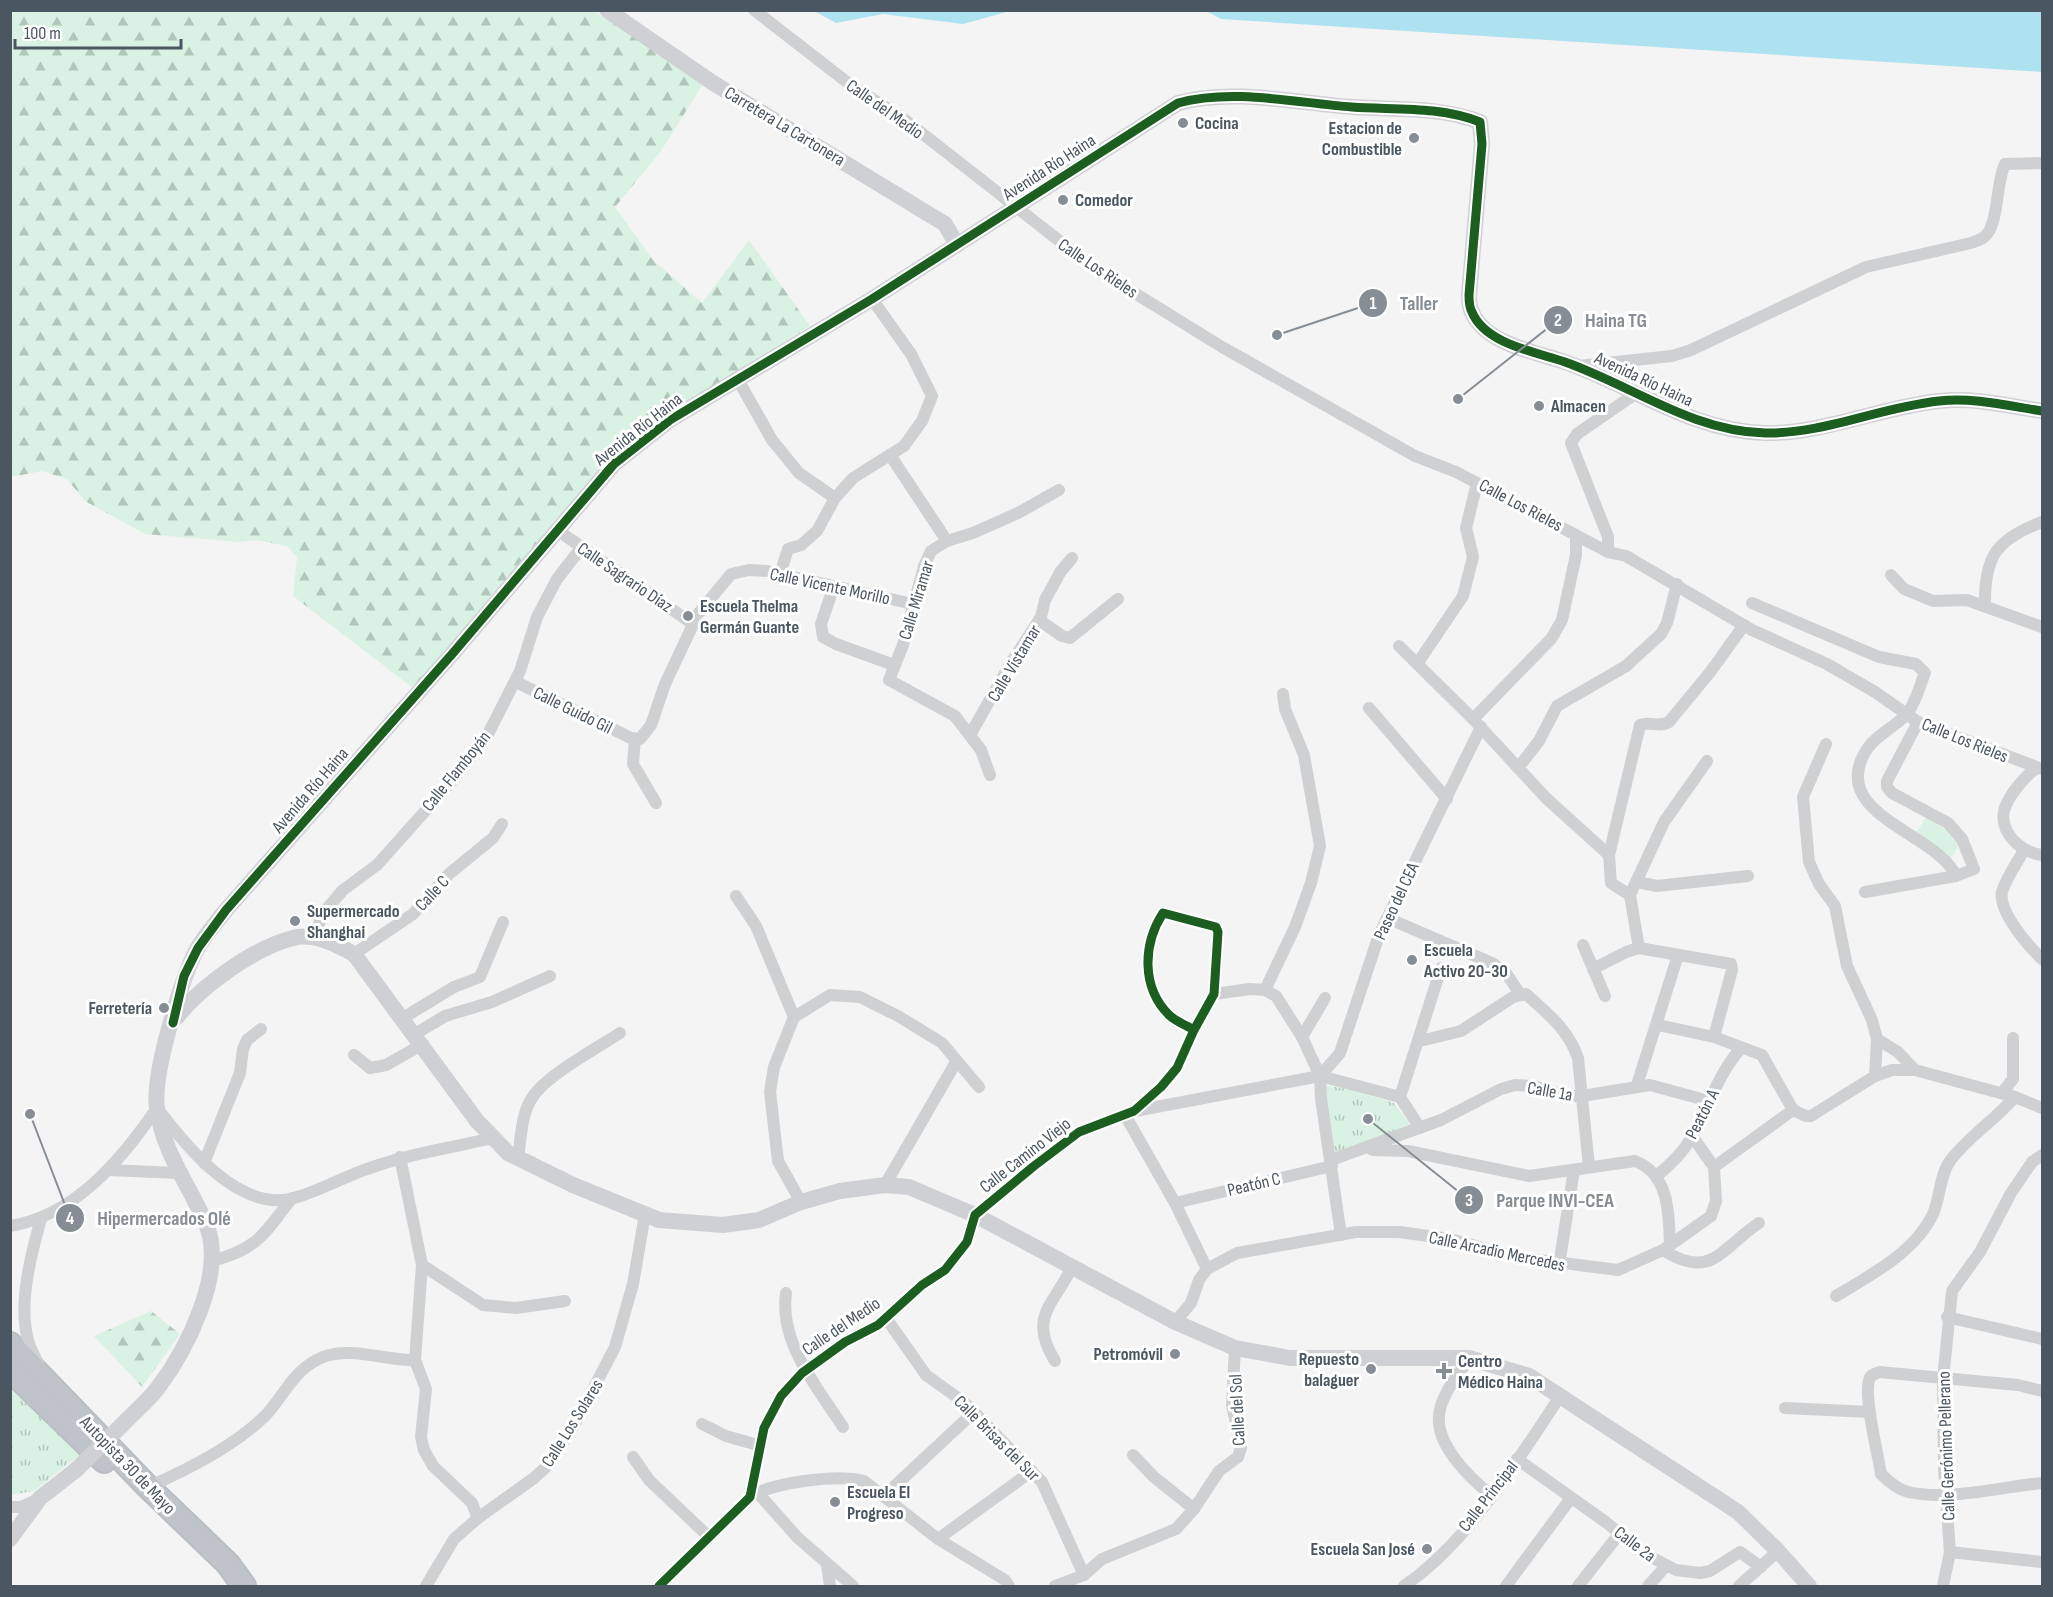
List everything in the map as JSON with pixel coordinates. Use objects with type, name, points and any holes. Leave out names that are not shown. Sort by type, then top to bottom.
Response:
[{"type":"highway","name":"Autopista 30 de Mayo","points":[[10,1344],[22,1378],[234,1587]]},
{"type":"highway","name":"Autopista 30 de Mayo","points":[[22,1378],[148,1487],[228,1564],[244,1587]]},
{"type":"street","name":"Carretera La Cartonera","points":[[607,10],[713,83],[945,224],[957,245]]},
{"type":"street","name":"Calle del Medio","points":[[754,10],[852,86],[900,116],[1016,208]]},
{"type":"street","name":"Avenida Río Haina","points":[[10,1539],[40,1498],[76,1470],[156,1389],[183,1347],[206,1295],[212,1260],[208,1227],[178,1173],[165,1141],[157,1108],[156,1091],[161,1061],[189,967],[198,948],[226,910],[453,653],[614,464],[670,420],[872,299],[1178,103],[1202,96],[1444,111],[1480,122],[1482,144],[1468,295],[1471,312],[1484,330],[1500,339],[1577,366],[1705,424],[1766,433],[1806,428],[1938,401],[1966,400],[2043,411]]},
{"type":"street","points":[[1577,366],[1672,356],[1691,350],[1866,267],[1971,243],[1986,236],[1992,223],[1999,176],[2006,164],[2043,163]]},
{"type":"street","name":"Calle Los Rieles","points":[[1016,208],[1094,268],[1222,347],[1415,456],[1477,483],[1608,552],[1626,556],[1744,625],[1827,664],[1918,722],[2039,768]]},
{"type":"street","points":[[780,574],[788,549],[801,545],[817,531],[835,498],[853,478],[904,446],[922,421],[932,396],[911,354],[872,299]]},
{"type":"street","points":[[737,378],[772,440],[799,473],[835,498]]},
{"type":"street","points":[[1608,552],[1608,537],[1571,443],[1577,434],[1635,394]]},
{"type":"street","points":[[891,455],[947,541]]},
{"type":"street","points":[[1417,664],[1463,596],[1473,557],[1466,528],[1477,483]]},
{"type":"street","name":"Calle Miramar","points":[[970,735],[955,716],[889,680],[903,645],[931,551],[947,541],[998,522],[1059,490]]},
{"type":"street","points":[[1984,606],[1984,576],[1990,561],[2008,538],[2043,522]]},
{"type":"street","name":"Calle Sagrario Díaz","points":[[557,530],[693,624]]},
{"type":"street","name":"Paseo del CEA","points":[[1320,1076],[1340,1053],[1387,918],[1447,799],[1477,723],[1551,639],[1562,620],[1576,555],[1576,535]]},
{"type":"street","name":"Calle Flamboyán","points":[[313,938],[324,912],[343,890],[377,865],[486,738],[516,682],[537,617],[557,579],[581,548]]},
{"type":"street","name":"Calle Vistamar","points":[[970,735],[1009,666],[1039,620],[1045,600],[1072,558]]},
{"type":"street","name":"Calle Vicente Morillo","points":[[633,738],[640,739],[647,734],[665,684],[693,624],[731,574],[748,570],[780,574],[914,604]]},
{"type":"street","points":[[1891,575],[1904,589],[1933,601],[1967,600],[2043,627]]},
{"type":"street","points":[[1518,768],[1539,741],[1557,706],[1626,666],[1661,634],[1667,623],[1677,584]]},
{"type":"street","points":[[834,586],[821,624],[823,637],[894,665]]},
{"type":"street","points":[[1039,620],[1062,636],[1070,638],[1118,598]]},
{"type":"street","points":[[1752,603],[1879,657],[1916,664],[1925,673],[1907,714],[1884,730],[1863,754],[1858,769],[1862,795],[1884,820],[1919,840],[1951,864],[1956,876]]},
{"type":"street","points":[[1630,895],[1611,883],[1609,855],[1640,724],[1669,722],[1711,671],[1744,625]]},
{"type":"street","points":[[1399,646],[1477,723],[1546,798],[1609,855]]},
{"type":"street","name":"Calle Guido Gil","points":[[516,682],[633,738]]},
{"type":"street","points":[[1265,990],[1295,927],[1311,883],[1320,846],[1304,755],[1285,709],[1283,694]]},
{"type":"street","points":[[1369,708],[1447,799]]},
{"type":"street","points":[[1865,892],[1956,876],[1974,869],[1962,839],[1948,823],[1892,793],[1887,787],[1887,780],[1918,722]]},
{"type":"street","points":[[970,735],[981,750],[990,775]]},
{"type":"street","points":[[633,738],[633,764],[656,803]]},
{"type":"street","points":[[1826,744],[1803,797],[1809,862],[1835,906],[1846,966],[1872,1020],[1878,1039],[1875,1076]]},
{"type":"street","points":[[1640,948],[1630,895],[1664,822],[1707,761]]},
{"type":"street","points":[[2039,768],[2025,778],[2007,803],[2005,822],[2012,840],[2024,850],[2043,855]]},
{"type":"street","name":"Calle C","points":[[354,954],[413,914],[449,874],[493,838],[502,824]]},
{"type":"street","points":[[2024,850],[2002,893],[2002,902],[2006,914],[2043,959]]},
{"type":"street","points":[[1637,882],[1657,886],[1748,876]]},
{"type":"street","points":[[736,896],[756,926],[794,1017]]},
{"type":"street","name":"Calle Camino Viejo","points":[[975,1215],[1034,1166],[1080,1132],[1130,1113],[1161,1087],[1177,1068],[1214,994],[1218,932],[1216,927],[1163,913],[1155,926],[1146,955],[1148,973],[1169,1015],[1194,1030]]},
{"type":"street","points":[[1387,918],[1492,963],[1506,974],[1520,994]]},
{"type":"street","points":[[403,1018],[454,987],[480,977],[503,922]]},
{"type":"street","points":[[173,1023],[192,997],[239,962],[294,937],[313,938],[354,954],[419,1039],[477,1121],[508,1153],[573,1185],[659,1220],[723,1225],[759,1220],[801,1202],[840,1191],[885,1185],[909,1187],[975,1215],[1175,1322],[1235,1348],[1290,1358],[1469,1358],[1529,1376],[1738,1512],[1778,1551],[1809,1587]]},
{"type":"street","points":[[1583,945],[1605,996]]},
{"type":"street","points":[[1593,969],[1626,952],[1640,948],[1731,964],[1732,970],[1714,1037]]},
{"type":"street","points":[[1637,1085],[1658,1025],[1678,956]]},
{"type":"street","points":[[1400,1097],[1420,1041],[1441,968]]},
{"type":"street","points":[[354,1055],[370,1068],[386,1065],[445,1016],[492,1002],[550,975]]},
{"type":"street","points":[[1214,994],[1265,990],[1276,996],[1302,1037],[1320,1076],[1341,1235]]},
{"type":"street","points":[[1420,1041],[1461,1031],[1520,994],[1526,994],[1562,1026],[1573,1043],[1578,1058],[1589,1167]]},
{"type":"street","points":[[801,1202],[778,1161],[770,1092],[774,1067],[794,1017],[830,995],[860,997],[898,1016],[942,1043],[979,1087]]},
{"type":"street","points":[[1302,1037],[1314,1022],[1325,998]]},
{"type":"street","points":[[1658,1025],[1714,1037],[1762,1055],[1793,1110],[1806,1116],[1811,1116],[1875,1076],[1892,1070],[1915,1070],[2015,1097],[2043,1108]]},
{"type":"street","points":[[204,1163],[240,1073],[243,1049],[247,1040],[261,1029]]},
{"type":"street","points":[[518,1158],[524,1122],[534,1095],[566,1069],[620,1033]]},
{"type":"street","points":[[2002,1094],[2013,1079],[2013,1038]]},
{"type":"street","points":[[1878,1039],[1898,1053],[1915,1070]]},
{"type":"street","name":"Peatón A","points":[[1657,1176],[1692,1136],[1732,1059],[1741,1048]]},
{"type":"street","points":[[885,1185],[956,1062]]},
{"type":"street","points":[[1175,1322],[1191,1303],[1199,1280],[1207,1269],[1130,1113],[1320,1076],[1400,1097],[1420,1128]]},
{"type":"street","name":"Calle 1a","points":[[1331,1163],[1420,1128],[1501,1089],[1515,1085],[1533,1086],[1569,1096],[1582,1096],[1637,1085],[1650,1085],[1709,1101]]},
{"type":"street","points":[[1836,1296],[1887,1265],[1926,1228],[1938,1202],[1948,1164],[1973,1134],[2001,1113],[2015,1097]]},
{"type":"street","points":[[10,1226],[41,1219],[109,1170],[157,1108],[204,1163],[236,1188],[254,1196],[292,1198],[400,1158],[494,1138]]},
{"type":"street","points":[[1692,1136],[1714,1167],[1793,1110]]},
{"type":"street","points":[[1365,1150],[1408,1151],[1529,1176],[1635,1161],[1646,1165],[1657,1176],[1665,1195],[1667,1247],[1678,1259],[1697,1264],[1720,1256],[1743,1234],[1759,1223]]},
{"type":"street","name":"Calle Gerónimo Pellerano","points":[[1943,1587],[1950,1552],[1942,1379],[1947,1317],[1956,1284],[1980,1251],[2012,1192],[2032,1162],[2043,1155]]},
{"type":"street","points":[[400,1158],[422,1265],[415,1360],[426,1389],[421,1437],[424,1450],[433,1466],[472,1503],[478,1518]]},
{"type":"street","name":"Peatón C","points":[[1175,1203],[1331,1163]]},
{"type":"street","name":"Calle Arcadio Mercedes","points":[[1207,1269],[1237,1253],[1356,1232],[1410,1233],[1450,1239],[1516,1257],[1559,1265],[1618,1270],[1667,1247],[1712,1216],[1716,1201],[1714,1167]]},
{"type":"street","points":[[109,1170],[178,1173]]},
{"type":"street","points":[[1559,1265],[1575,1170]]},
{"type":"street","points":[[212,1260],[239,1254],[250,1247],[263,1235],[292,1198]]},
{"type":"street","name":"Calle Los Solares","points":[[426,1587],[454,1539],[478,1518],[512,1496],[546,1467],[575,1424],[603,1372],[626,1312],[645,1214]]},
{"type":"street","name":"Calle del Medio","points":[[753,1494],[764,1428],[781,1396],[806,1369],[886,1318],[922,1285],[945,1270],[967,1242],[975,1215]]},
{"type":"street","points":[[22,1378],[27,1340],[26,1307],[32,1253],[41,1219]]},
{"type":"street","points":[[422,1265],[483,1305],[516,1308],[565,1301]]},
{"type":"street","points":[[1055,1361],[1046,1346],[1042,1323],[1044,1312],[1072,1267]]},
{"type":"street","points":[[786,1293],[785,1318],[788,1335],[806,1369],[843,1427]]},
{"type":"street","points":[[1947,1317],[2043,1338]]},
{"type":"street","name":"Calle Brisas del Sur","points":[[886,1318],[927,1375],[974,1412],[1042,1482],[1078,1580]]},
{"type":"street","name":"Calle del Sol","points":[[1055,1587],[1078,1580],[1101,1559],[1176,1529],[1194,1509],[1219,1472],[1238,1457],[1241,1448],[1233,1405],[1235,1348]]},
{"type":"street","points":[[148,1487],[187,1469],[250,1429],[266,1414],[297,1373],[324,1357],[350,1353],[415,1360]]},
{"type":"street","points":[[1469,1358],[1445,1397],[1438,1415],[1440,1431],[1467,1475],[1492,1496]]},
{"type":"street","points":[[2043,1391],[2018,1386],[1879,1372],[1872,1375],[1869,1380],[1870,1412],[1881,1474],[1898,1488],[1910,1492],[1947,1494],[2043,1483]]},
{"type":"street","name":"Calle Principal","points":[[1404,1587],[1439,1557],[1492,1496],[1561,1395]]},
{"type":"street","points":[[1785,1408],[1870,1412]]},
{"type":"street","points":[[884,1496],[974,1412]]},
{"type":"street","points":[[702,1424],[726,1436],[761,1446]]},
{"type":"street","points":[[1133,1455],[1154,1477],[1194,1509]]},
{"type":"street","points":[[633,1457],[649,1480],[709,1537]]},
{"type":"street","name":"Calle 2a","points":[[1517,1459],[1620,1533],[1643,1553],[1666,1566],[1686,1573],[1700,1573],[1710,1570],[1739,1552],[1761,1567]]},
{"type":"street","points":[[938,1539],[1032,1471]]},
{"type":"street","points":[[659,1587],[753,1494],[821,1480],[855,1478],[871,1484],[938,1539],[1005,1580],[1009,1587]]},
{"type":"street","points":[[753,1494],[853,1587]]},
{"type":"street","points":[[10,1507],[21,1507],[40,1498]]},
{"type":"street","points":[[1506,1587],[1571,1498]]},
{"type":"street","points":[[1578,1587],[1620,1533]]},
{"type":"street","points":[[1746,1584],[1778,1551]]},
{"type":"street","points":[[1950,1552],[2043,1562]]},
{"type":"street","points":[[827,1564],[830,1587]]},
{"type":"street","points":[[1648,1587],[1666,1566]]},
{"type":"green space","points":[[11,11],[594,11],[703,84],[661,151],[615,207],[653,260],[702,303],[749,240],[810,326],[668,414],[413,688],[293,596],[297,557],[287,546],[256,540],[239,542],[145,534],[85,501],[67,479],[42,471],[11,477]]},
{"type":"green space","points":[[1926,817],[1962,840],[1951,858],[1915,835]]},
{"type":"green space","points":[[1324,1085],[1348,1089],[1394,1103],[1411,1126],[1335,1152]]},
{"type":"green space","points":[[151,1311],[180,1334],[142,1387],[94,1336]]},
{"type":"green space","points":[[10,1389],[81,1454],[34,1491],[11,1495]]},
{"type":"water","points":[[814,11],[1010,11],[963,24],[883,14],[836,23]]},
{"type":"water","points":[[1206,11],[2042,11],[2042,72],[1221,19]]},
{"type":"cycle path","points":[[173,1023],[184,976],[198,948],[226,910],[453,653],[614,464],[670,420],[872,299],[1178,103],[1221,97],[1265,98],[1352,107],[1433,111],[1480,122],[1482,144],[1469,295],[1470,308],[1479,323],[1488,332],[1512,345],[1590,372],[1687,416],[1738,430],[1765,433],[1831,425],[1917,404],[1939,401],[1978,401],[2042,411]]},
{"type":"cycle path","points":[[659,1586],[750,1497],[764,1428],[781,1396],[802,1373],[845,1342],[878,1325],[922,1285],[945,1270],[967,1242],[975,1215],[1034,1166],[1079,1132],[1134,1111],[1161,1087],[1177,1068],[1214,994],[1218,932],[1216,927],[1163,913],[1156,925],[1149,952],[1148,965],[1153,992],[1169,1015],[1194,1030]]},
{"type":"place","name":"Cocina","points":[[1183,123]]},
{"type":"place","name":"Estacion de Combustible","points":[[1414,138]]},
{"type":"place","name":"Comedor","points":[[1063,200]]},
{"type":"place","name":"Taller","points":[[1277,335]]},
{"type":"place","name":"Haina TG","points":[[1458,399]]},
{"type":"place","name":"Almacen","points":[[1539,406]]},
{"type":"place","name":"Escuela Thelma Germán Guante","points":[[688,616]]},
{"type":"place","name":"Supermercado Shanghai","points":[[295,921]]},
{"type":"place","name":"Escuela Activo 20-30","points":[[1412,960]]},
{"type":"place","name":"Ferretería","points":[[164,1008]]},
{"type":"place","name":"Hipermercados Olé","points":[[30,1114]]},
{"type":"place","name":"Parque INVI-CEA","points":[[1368,1119]]},
{"type":"place","name":"Petromóvil","points":[[1175,1354]]},
{"type":"place","name":"Repuesto balaguer","points":[[1371,1369]]},
{"type":"place","name":"Centro Médico Haina","points":[[1444,1371]]},
{"type":"place","name":"Escuela El Progreso","points":[[835,1502]]},
{"type":"place","name":"Escuela San José","points":[[1427,1549]]}]
